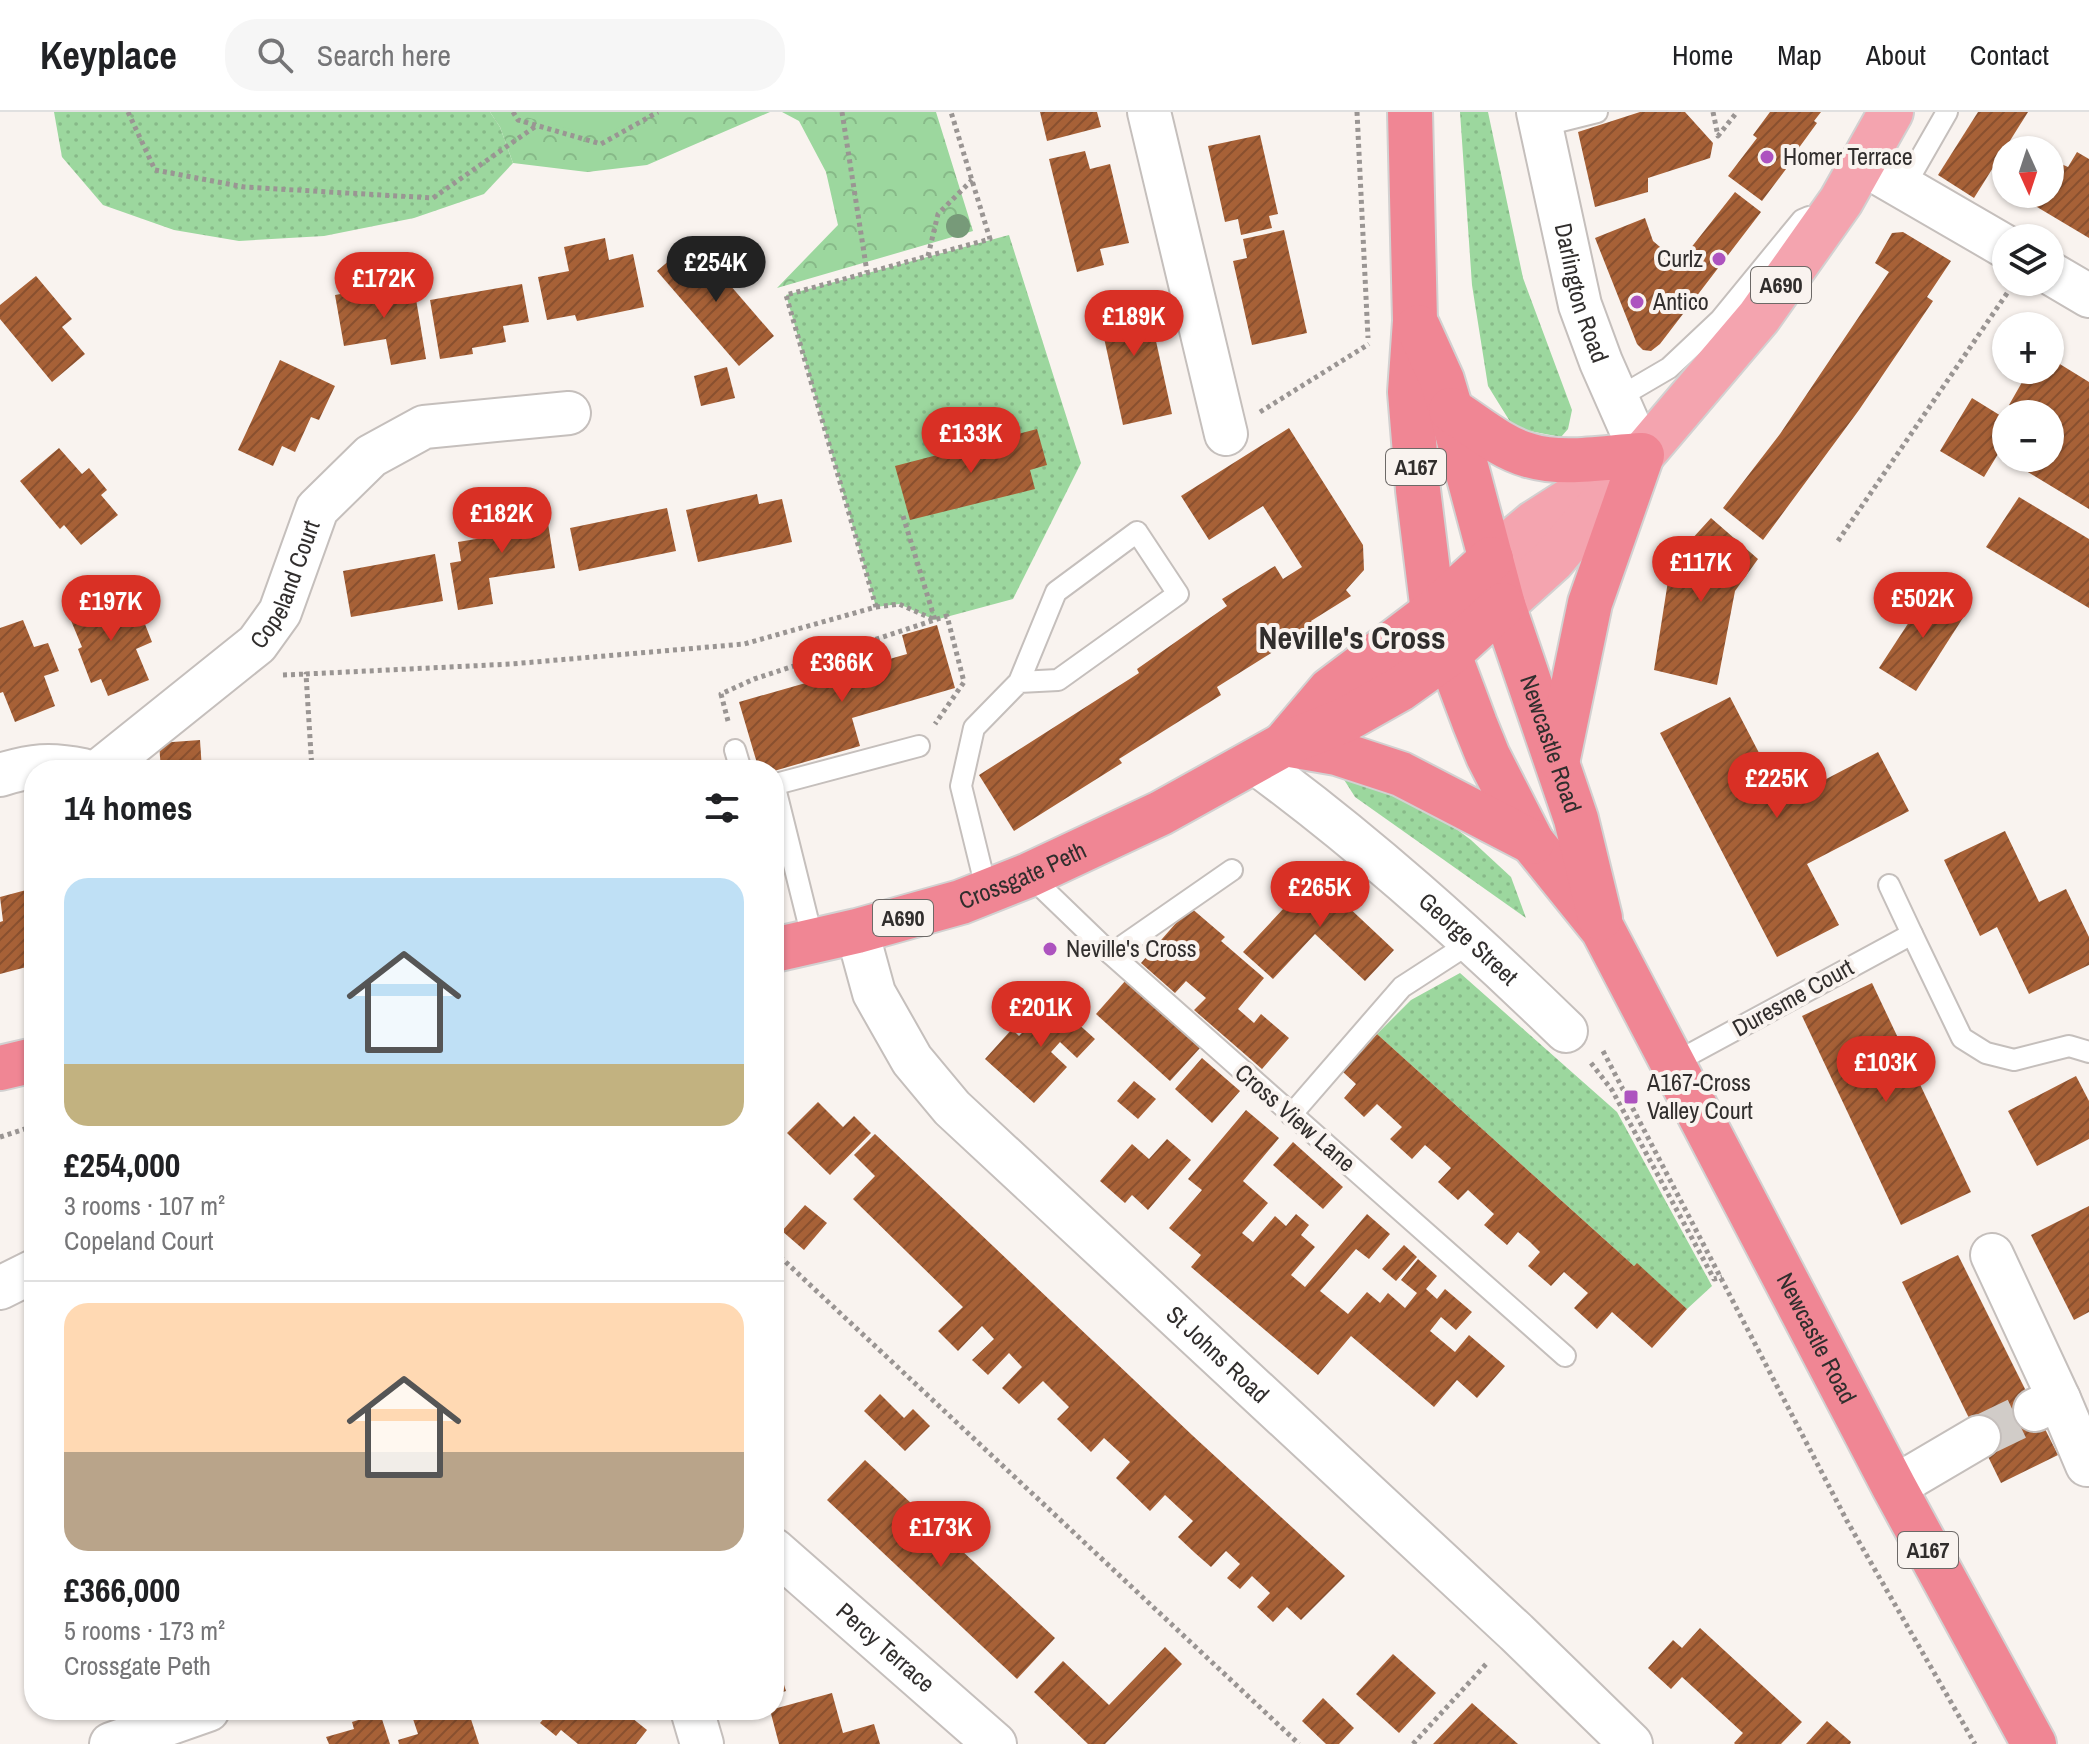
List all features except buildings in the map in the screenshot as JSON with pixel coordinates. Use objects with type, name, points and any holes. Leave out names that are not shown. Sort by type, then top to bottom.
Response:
[{"type":"highway","name":"A167","points":[[1410,112],[1415,321],[1410,392],[1433,612]]},
{"type":"highway","name":"A167","points":[[1415,321],[1442,380],[1491,559]]},
{"type":"highway","points":[[1451,410],[1507,446],[1527,455],[1557,460],[1642,455],[1590,603],[1558,760]]},
{"type":"highway","name":"A690","points":[[1269,753],[1330,690],[1433,612],[1491,559]]},
{"type":"highway","name":"Newcastle Road","points":[[1491,559],[1503,605],[1576,819],[1603,930]]},
{"type":"highway","name":"A690","points":[[1269,753],[1345,720],[1400,689],[1449,654],[1503,605]]},
{"type":"highway","name":"Newcastle Road","points":[[1433,612],[1488,756],[1532,842],[1603,930],[1894,1487],[2034,1744]]},
{"type":"highway","points":[[1269,753],[1337,753],[1401,774],[1532,842]]},
{"type":"highway","name":"Crossgate Peth","points":[[794,946],[857,931],[987,892],[1029,875],[1161,813],[1269,753]]},
{"type":"highway","points":[[0,1068],[24,1062]]},
{"type":"main road","name":"A690","points":[[1503,605],[1552,561],[1759,317],[1841,201],[1891,112]]},
{"type":"main road","name":"A690","points":[[1491,559],[1534,523],[1642,455]]},
{"type":"street","points":[[1149,112],[1226,434]]},
{"type":"street","name":"Darlington Road","points":[[1529,117],[1580,305],[1616,399],[1642,455]]},
{"type":"street","points":[[1863,164],[1992,239]]},
{"type":"street","points":[[2064,281],[2089,296]]},
{"type":"street","name":"Copeland Court","points":[[112,760],[257,644],[280,612],[317,509],[371,456],[424,427],[569,413]]},
{"type":"street","name":"George Street","points":[[1269,753],[1316,807],[1583,1039]]},
{"type":"street","points":[[0,775],[24,768]]},
{"type":"street","name":"St Johns Road","points":[[857,931],[874,993],[912,1060],[952,1108],[1516,1632],[1631,1744]]},
{"type":"street","points":[[1992,1255],[2047,1405],[2087,1465]]},
{"type":"street","points":[[0,1288],[24,1276]]},
{"type":"street","points":[[1894,1487],[1979,1437]]},
{"type":"street","name":"Percy Terrace","points":[[784,1559],[995,1744]]},
{"type":"street","points":[[111,1744],[179,1720]]},
{"type":"street","points":[[695,1720],[702,1744]]},
{"type":"lane","points":[[1529,117],[1597,112]]},
{"type":"lane","points":[[1904,187],[1947,112]]},
{"type":"lane","points":[[1616,399],[1669,368],[1720,320],[1802,220],[1841,201]]},
{"type":"lane","points":[[987,892],[961,786],[974,728],[1019,682],[1056,592],[1137,532],[1178,594],[1058,680],[1019,682]]},
{"type":"lane","points":[[784,782],[919,746]]},
{"type":"lane","points":[[735,750],[738,760]]},
{"type":"lane","points":[[784,861],[794,946]]},
{"type":"lane","points":[[1111,954],[1232,870]]},
{"type":"lane","name":"Cross View Lane","points":[[1029,875],[1111,954],[1565,1356]]},
{"type":"lane","points":[[1889,885],[1962,1038],[1986,1053],[2014,1060],[2069,1046],[2089,1052]]},
{"type":"lane","name":"Duresme Court","points":[[1674,1063],[1912,934]]},
{"type":"lane","points":[[1291,1115],[1402,987],[1473,941]]},
{"type":"path","points":[[128,112],[155,170],[244,187],[433,198],[536,126]]},
{"type":"path","points":[[513,112],[518,120],[601,144],[658,112]]},
{"type":"path","points":[[842,112],[867,272]]},
{"type":"path","points":[[876,607],[786,295],[990,239],[951,112]]},
{"type":"path","points":[[1713,112],[1718,136],[1737,112]]},
{"type":"path","points":[[928,256],[938,214],[973,179]]},
{"type":"path","points":[[1838,541],[2005,296]]},
{"type":"path","points":[[1226,434],[1369,344]]},
{"type":"path","points":[[311,760],[306,674],[511,664],[744,644],[876,607],[899,604],[935,620],[903,516]]},
{"type":"path","points":[[735,750],[721,694],[754,679],[886,635]]},
{"type":"path","points":[[1583,1039],[1714,1279],[1722,1277]]},
{"type":"path","points":[[1583,1039],[1722,1277],[1847,1521],[1975,1744]]},
{"type":"path","points":[[0,1137],[24,1129]]},
{"type":"path","points":[[784,1260],[1299,1744]]},
{"type":"path","points":[[1413,1744],[1516,1632]]},
{"type":"green space","points":[[54,112],[490,112],[500,127],[513,163],[484,194],[414,218],[324,236],[239,241],[174,230],[103,205],[62,157]]},
{"type":"green space","points":[[490,112],[770,112],[647,165],[587,172],[513,163],[500,127]]},
{"type":"green space","points":[[520,112],[647,112],[601,137],[522,116]]},
{"type":"green space","points":[[782,112],[936,112],[973,231],[777,288],[838,225],[826,172],[799,121]]},
{"type":"green space","points":[[1460,112],[1488,112],[1523,278],[1572,410],[1568,429],[1561,437],[1514,428],[1488,386],[1472,285]]},
{"type":"green space","points":[[1009,235],[1081,463],[1013,599],[935,620],[899,604],[876,607],[786,295]]},
{"type":"green space","points":[[1353,769],[1410,794],[1471,840],[1511,877],[1526,918],[1355,797],[1343,778]]},
{"type":"green space","points":[[1460,973],[1617,1112],[1712,1286],[1687,1309],[1637,1264],[1634,1266],[1377,1034],[1411,1000]]},
{"type":"tunnel","points":[[1979,1437],[2035,1410]]},
{"type":"place","name":"Homer Terrace","points":[[1767,157]]},
{"type":"place","name":"Curlz","points":[[1719,259]]},
{"type":"place","name":"Antico","points":[[1637,302]]},
{"type":"place","name":"Neville's Cross","points":[[1050,949]]},
{"type":"place","name":"A167-Cross Valley Court","points":[[1631,1097]]},
{"type":"district","name":"Neville's Cross","points":[[1352,638]]}]
